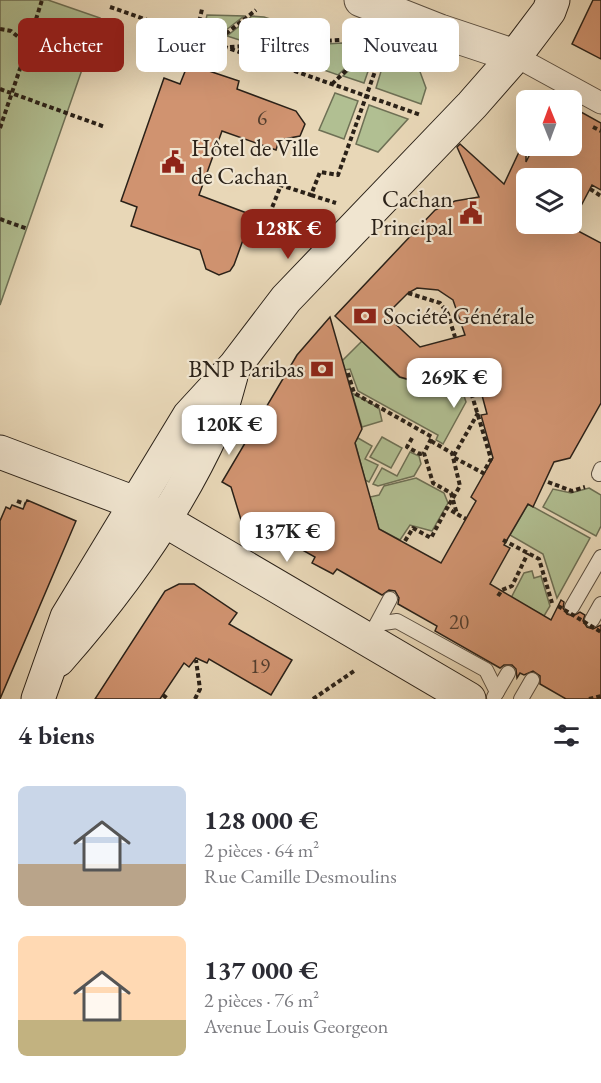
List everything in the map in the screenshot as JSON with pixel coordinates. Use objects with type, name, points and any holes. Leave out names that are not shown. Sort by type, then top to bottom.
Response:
[{"type":"main road","points":[[361,0],[440,31],[515,56]]},
{"type":"main road","points":[[38,699],[67,617],[189,416],[235,366],[286,299],[472,105],[515,56],[549,11],[553,0]]},
{"type":"main road","points":[[50,669],[90,624],[164,520],[215,427],[235,366]]},
{"type":"main road","points":[[0,452],[135,503],[487,697]]},
{"type":"street","points":[[515,56],[601,103]]},
{"type":"lane","points":[[565,607],[588,567],[601,557]]},
{"type":"lane","points":[[372,632],[390,599]]},
{"type":"lane","points":[[592,620],[601,604]]},
{"type":"lane","points":[[487,697],[508,673]]},
{"type":"lane","points":[[521,699],[532,680]]},
{"type":"path","points":[[36,18],[42,0]]},
{"type":"path","points":[[110,7],[143,18]]},
{"type":"path","points":[[200,18],[202,9]]},
{"type":"path","points":[[227,33],[256,10]]},
{"type":"path","points":[[0,29],[11,31],[18,37]]},
{"type":"path","points":[[227,48],[342,40]]},
{"type":"path","points":[[227,48],[420,115]]},
{"type":"path","points":[[0,128],[19,72]]},
{"type":"path","points":[[332,84],[345,72]]},
{"type":"path","points":[[311,195],[320,172],[338,175],[375,72]]},
{"type":"path","points":[[0,89],[105,127]]},
{"type":"path","points":[[265,180],[337,203]]},
{"type":"path","points":[[264,228],[281,185]]},
{"type":"path","points":[[590,189],[601,196]]},
{"type":"path","points":[[0,219],[28,229]]},
{"type":"path","points":[[254,224],[302,241]]},
{"type":"path","points":[[408,293],[440,303],[448,314],[455,338]]},
{"type":"path","points":[[453,457],[483,473],[491,459],[465,372]]},
{"type":"path","points":[[348,373],[354,393],[432,437],[424,453],[433,483],[451,493],[457,514]]},
{"type":"path","points":[[453,457],[478,413]]},
{"type":"path","points":[[412,438],[407,447],[420,454],[424,453]]},
{"type":"path","points":[[405,541],[413,528],[431,538],[460,486],[452,453],[430,441]]},
{"type":"path","points":[[548,482],[558,488],[579,490],[600,472]]},
{"type":"path","points":[[17,501],[25,504]]},
{"type":"path","points":[[447,508],[466,519]]},
{"type":"path","points":[[503,540],[538,559],[551,602]]},
{"type":"path","points":[[498,596],[512,586],[528,553]]},
{"type":"path","points":[[565,607],[601,632]]},
{"type":"path","points":[[195,699],[200,689],[196,660]]},
{"type":"path","points":[[313,699],[354,671]]},
{"type":"path","points":[[163,695],[168,699]]},
{"type":"path","points":[[589,699],[601,696]]},
{"type":"green space","points":[[0,0],[48,0],[100,18],[18,18],[18,72],[81,72],[0,305]]},
{"type":"green space","points":[[207,15],[244,16],[227,29],[227,18],[206,18]]},
{"type":"green space","points":[[239,26],[239,40],[227,36]]},
{"type":"green space","points":[[342,43],[342,71],[338,75],[329,72],[330,44]]},
{"type":"green space","points":[[347,72],[368,72],[364,83],[343,76]]},
{"type":"green space","points":[[381,72],[420,72],[426,88],[421,104],[376,88]]},
{"type":"green space","points":[[335,93],[358,101],[344,139],[319,130]]},
{"type":"green space","points":[[369,105],[408,119],[378,152],[356,144]]},
{"type":"green space","points":[[362,341],[399,377],[416,382],[457,374],[466,402],[443,444],[436,440],[438,435],[358,391],[350,369],[345,370],[342,361]]},
{"type":"green space","points":[[352,393],[379,408],[382,421],[362,427]]},
{"type":"green space","points":[[382,437],[402,448],[391,468],[370,457]]},
{"type":"green space","points":[[358,438],[372,446],[365,459],[378,465],[369,482],[365,480],[355,442]]},
{"type":"green space","points":[[410,452],[419,456],[421,464],[414,476],[378,486],[373,484],[382,468],[397,476]]},
{"type":"green space","points":[[416,478],[444,493],[448,503],[432,531],[410,525],[400,540],[379,529],[370,497],[379,495],[384,486]]},
{"type":"green space","points":[[589,488],[601,495],[601,526],[596,536],[543,507],[553,489],[571,493]]},
{"type":"green space","points":[[528,504],[590,538],[557,598],[543,554],[510,535]]},
{"type":"green space","points":[[532,571],[534,578],[541,576],[550,606],[544,616],[511,598],[524,573]]},
{"type":"building","points":[[593,0],[601,0],[601,59],[572,44]]},
{"type":"building","name":"Hôtel de Ville de Cachan","points":[[185,72],[212,72],[239,81],[237,89],[296,111],[305,124],[300,136],[279,140],[276,150],[222,131],[199,195],[252,215],[234,265],[230,271],[219,275],[206,269],[200,250],[131,226],[137,207],[121,201],[164,78],[180,84]]},
{"type":"building","points":[[582,113],[601,123],[601,190],[592,185],[582,204],[582,168],[516,168],[516,234],[582,233],[601,243],[601,403],[570,458],[554,462],[533,507],[528,504],[504,545],[510,548],[490,584],[551,620],[561,600],[564,602],[563,608],[567,614],[573,616],[580,612],[585,615],[583,621],[587,627],[593,629],[601,625],[601,699],[566,699],[540,684],[540,676],[533,671],[524,675],[520,673],[517,678],[516,669],[512,665],[504,665],[500,668],[435,631],[437,626],[398,604],[399,598],[395,591],[389,590],[382,595],[337,569],[333,574],[312,563],[315,557],[276,535],[273,540],[242,523],[231,487],[222,482],[297,355],[330,317],[362,429],[355,443],[379,529],[441,563],[476,501],[471,497],[493,458],[481,415],[487,414],[475,369],[421,383],[400,377],[335,316],[435,210],[455,201],[479,197],[457,147],[460,144],[504,184],[517,156],[526,156],[526,162],[529,156],[582,156]],"holes":[[[417,288],[438,290],[453,300],[465,335],[420,347],[386,315],[408,293]]]},
{"type":"building","points":[[27,500],[76,521],[0,699],[0,521],[6,507],[10,509],[12,505],[23,509]]},
{"type":"building","points":[[179,584],[194,584],[237,613],[229,624],[292,660],[271,695],[209,659],[207,663],[196,658],[189,667],[184,663],[160,699],[95,699],[165,591]]},
{"type":"place","name":"Hôtel de Ville de Cachan","points":[[173,162]]},
{"type":"place","name":"Cachan Principal","points":[[471,213]]},
{"type":"place","name":"Société Générale","points":[[365,316]]},
{"type":"place","name":"BNP Paribas","points":[[322,369]]}]
